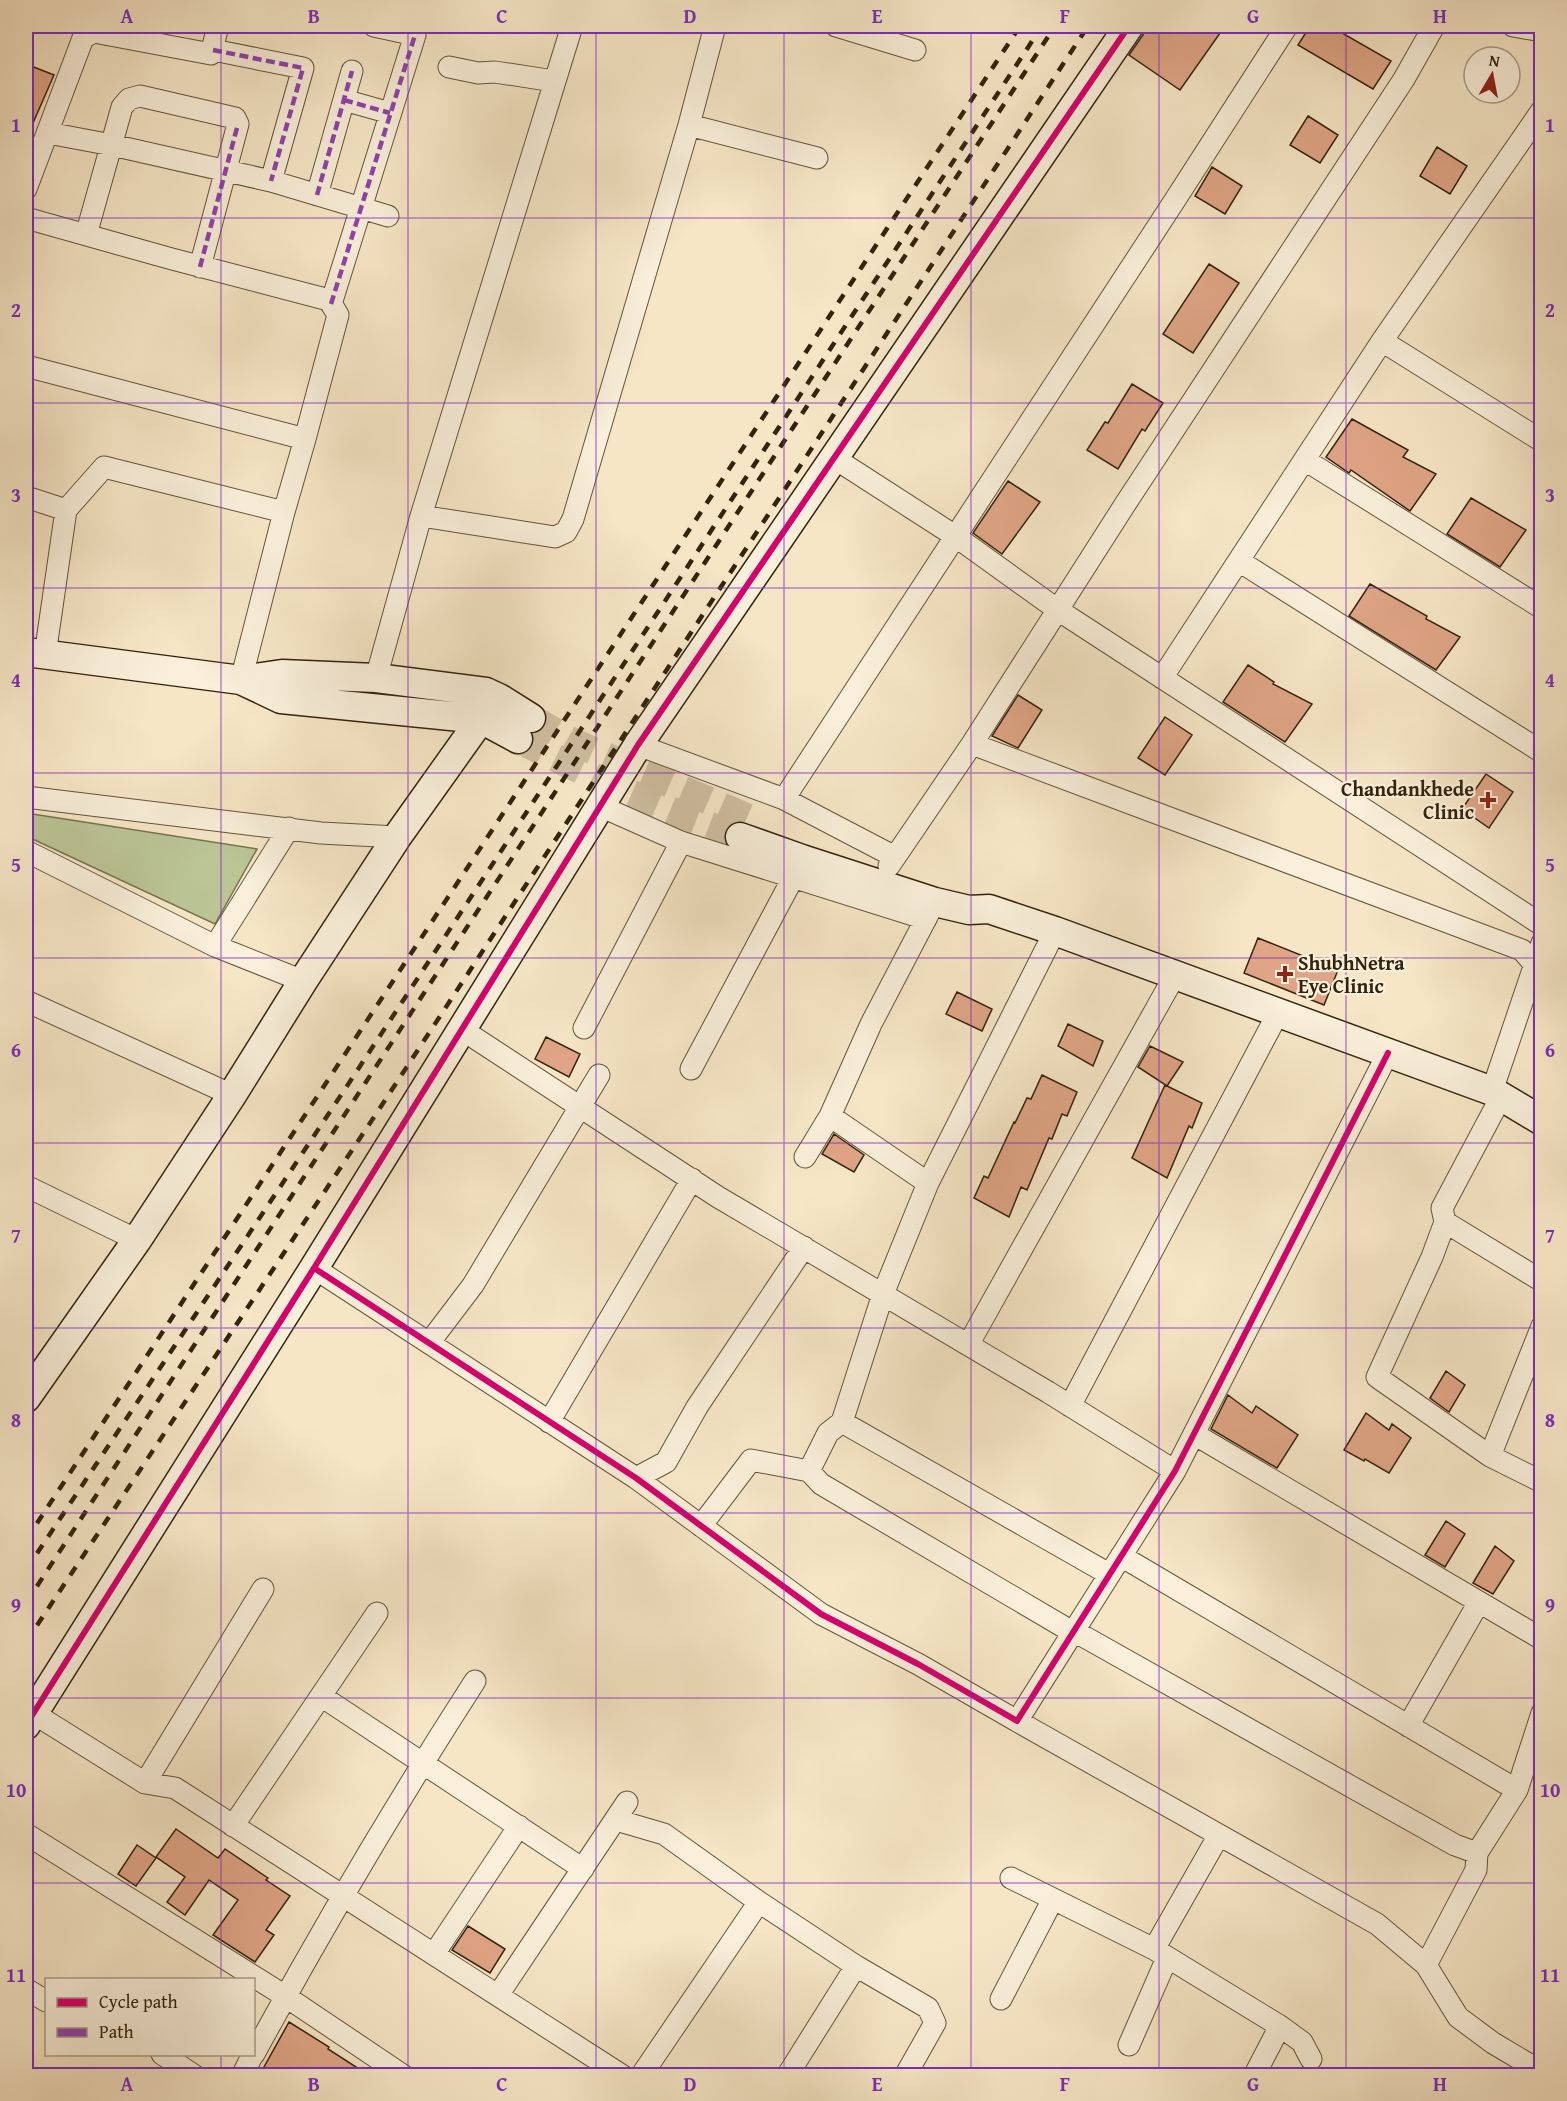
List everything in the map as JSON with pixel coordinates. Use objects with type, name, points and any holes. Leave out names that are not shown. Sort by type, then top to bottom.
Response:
[{"type":"street","points":[[26,189],[83,38],[87,34],[94,32],[211,54],[218,26]]},
{"type":"street","points":[[331,304],[415,35],[374,26]]},
{"type":"street","points":[[376,678],[421,516],[572,26]]},
{"type":"street","points":[[421,516],[555,537],[566,532],[576,508],[689,125],[715,26]]},
{"type":"street","points":[[836,26],[915,50]]},
{"type":"street","points":[[623,2076],[175,1788],[145,1783],[29,1719],[314,1268],[638,745],[1129,26]]},
{"type":"street","points":[[784,799],[1287,26]]},
{"type":"street","points":[[899,872],[972,744],[1404,79],[1434,26]]},
{"type":"street","points":[[1513,26],[1542,32]]},
{"type":"street","points":[[213,50],[303,68],[271,181]]},
{"type":"street","points":[[449,67],[478,73],[495,72],[554,81]]},
{"type":"street","points":[[317,195],[352,71]]},
{"type":"street","points":[[86,235],[122,107],[129,99],[140,96],[235,118],[238,124],[200,267]]},
{"type":"street","points":[[344,100],[390,113]]},
{"type":"street","points":[[1162,678],[1382,341],[1542,110]]},
{"type":"street","points":[[689,125],[817,158]]},
{"type":"street","points":[[48,133],[271,181],[388,216]]},
{"type":"street","points":[[26,218],[200,267],[329,300],[338,315],[241,680]]},
{"type":"street","points":[[1382,341],[1542,441]]},
{"type":"street","points":[[26,366],[305,439]]},
{"type":"street","points":[[834,458],[955,536],[1058,610],[1542,925]]},
{"type":"street","points":[[1305,460],[1542,608]]},
{"type":"street","points":[[241,680],[281,699],[481,719],[524,728],[500,698],[486,692],[376,678],[282,674],[241,680],[35,653],[66,510],[104,467],[284,512]]},
{"type":"street","points":[[26,497],[66,510]]},
{"type":"street","points":[[1239,561],[1542,752]]},
{"type":"street","points":[[26,1398],[136,1240],[232,1095],[397,837],[481,719]]},
{"type":"street","points":[[972,744],[1522,950],[1534,964]]},
{"type":"street","points":[[638,745],[784,799],[899,872],[931,910]]},
{"type":"street","points":[[26,797],[321,833],[397,837]]},
{"type":"street","points":[[600,806],[681,842],[794,876],[931,910],[989,909],[1497,1094],[1542,1121]]},
{"type":"street","points":[[215,946],[289,828]]},
{"type":"street","points":[[745,828],[802,859],[899,872],[972,894],[989,909]]},
{"type":"street","points":[[584,1028],[681,842]]},
{"type":"street","points":[[26,851],[215,946],[303,981]]},
{"type":"street","points":[[691,1069],[794,876]]},
{"type":"street","points":[[805,1157],[830,1116],[871,1024],[931,910]]},
{"type":"street","points":[[809,1471],[828,1433],[842,1422],[883,1294],[928,1182],[1054,931]]},
{"type":"street","points":[[1542,943],[1497,1094],[1442,1208],[1445,1222],[1432,1257],[1377,1377],[1490,1456],[1542,1482]]},
{"type":"street","points":[[968,1345],[1175,975]]},
{"type":"street","points":[[26,1001],[232,1095]]},
{"type":"street","points":[[1070,1406],[1278,1013]]},
{"type":"street","points":[[461,1029],[692,1179],[1174,1471]]},
{"type":"street","points":[[1017,1721],[1174,1471],[1388,1053]]},
{"type":"street","points":[[429,1343],[473,1285],[599,1075]]},
{"type":"street","points":[[830,1116],[928,1182]]},
{"type":"street","points":[[549,1422],[692,1179]]},
{"type":"street","points":[[26,1186],[136,1240]]},
{"type":"street","points":[[1445,1222],[1542,1281]]},
{"type":"street","points":[[636,1478],[666,1462],[696,1407],[804,1247]]},
{"type":"street","points":[[314,1268],[636,1478],[821,1614],[918,1664],[1377,1924],[1426,1965],[1458,2017],[1492,2043],[1542,2072]]},
{"type":"street","points":[[1490,1456],[1542,1326]]},
{"type":"street","points":[[842,1422],[1109,1574]]},
{"type":"street","points":[[1194,1434],[1542,1639]]},
{"type":"street","points":[[701,1526],[751,1460],[809,1471],[821,1484],[1059,1624],[1455,1845],[1477,1853]]},
{"type":"street","points":[[1121,1556],[1517,1790]]},
{"type":"street","points":[[145,1783],[263,1589]]},
{"type":"street","points":[[1408,1725],[1479,1602]]},
{"type":"street","points":[[233,1826],[377,1613]]},
{"type":"street","points":[[255,2050],[342,1897],[423,1762],[475,1681]]},
{"type":"street","points":[[321,1696],[583,1869]]},
{"type":"street","points":[[1426,1965],[1476,1870],[1477,1853],[1517,1790],[1542,1713]]},
{"type":"street","points":[[498,1995],[622,1811],[664,1834],[759,1902],[856,1966],[928,2008],[935,2023],[905,2076]]},
{"type":"street","points":[[434,1954],[519,1826]]},
{"type":"street","points":[[26,1834],[285,1996],[402,2075]]},
{"type":"street","points":[[1129,2045],[1161,1954],[1219,1835]]},
{"type":"street","points":[[1011,1878],[1161,1954],[1281,2026],[1302,2042],[1311,2060]]},
{"type":"street","points":[[1001,1999],[1053,1899]]},
{"type":"street","points":[[641,2076],[759,1902]]},
{"type":"street","points":[[787,2076],[856,1966]]},
{"type":"street","points":[[26,1989],[45,2000]]},
{"type":"street","points":[[1254,2076],[1281,2026]]},
{"type":"street","points":[[164,2056],[195,2076]]},
{"type":"street","points":[[242,2076],[252,2056]]},
{"type":"green space","points":[[26,813],[257,849],[215,924],[26,836]]},
{"type":"building","points":[[1145,26],[1225,26],[1180,90],[1129,55],[1143,35]]},
{"type":"building","points":[[1310,26],[1330,26],[1391,61],[1373,89],[1298,45]]},
{"type":"building","points":[[26,64],[54,75],[26,139]]},
{"type":"building","points":[[1308,116],[1338,135],[1320,163],[1290,145]]},
{"type":"building","points":[[1437,147],[1467,166],[1450,194],[1420,176]]},
{"type":"building","points":[[1212,167],[1242,186],[1225,214],[1195,196]]},
{"type":"building","points":[[1209,264],[1239,283],[1193,353],[1163,334]]},
{"type":"building","points":[[1132,384],[1163,403],[1145,431],[1142,429],[1118,469],[1087,450],[1105,422],[1108,423]]},
{"type":"building","points":[[1352,419],[1408,450],[1403,457],[1436,474],[1410,511],[1351,470],[1349,473],[1326,457]]},
{"type":"building","points":[[1008,481],[1040,502],[1002,554],[973,533]]},
{"type":"building","points":[[1471,498],[1526,530],[1500,567],[1447,534]]},
{"type":"building","points":[[1370,584],[1460,637],[1436,670],[1349,616]]},
{"type":"building","points":[[1248,665],[1274,682],[1273,684],[1312,704],[1285,742],[1223,702]]},
{"type":"building","points":[[1018,695],[1042,710],[1018,748],[992,736]]},
{"type":"building","points":[[1165,717],[1192,735],[1165,775],[1138,758]]},
{"type":"building","points":[[1486,774],[1513,792],[1489,828],[1462,809]]},
{"type":"building","points":[[1258,938],[1338,970],[1324,1005],[1244,973]]},
{"type":"building","points":[[957,992],[992,1009],[982,1031],[946,1014]]},
{"type":"building","points":[[1068,1024],[1103,1041],[1093,1066],[1058,1046]]},
{"type":"building","points":[[546,1037],[580,1054],[569,1077],[535,1059]]},
{"type":"building","points":[[1150,1046],[1183,1062],[1167,1086],[1138,1067]]},
{"type":"building","points":[[1042,1075],[1077,1092],[1067,1116],[1062,1114],[1052,1139],[1049,1138],[1027,1190],[1021,1187],[1009,1217],[974,1198],[984,1176],[988,1178],[1014,1122],[1027,1098],[1031,1099]]},
{"type":"building","points":[[1165,1085],[1202,1103],[1192,1128],[1189,1126],[1167,1178],[1132,1158]]},
{"type":"building","points":[[834,1134],[864,1155],[854,1172],[822,1154]]},
{"type":"building","points":[[1446,1371],[1465,1385],[1449,1412],[1430,1398]]},
{"type":"building","points":[[1228,1395],[1252,1413],[1256,1406],[1298,1435],[1277,1468],[1211,1429]]},
{"type":"building","points":[[1366,1413],[1389,1430],[1392,1424],[1411,1438],[1389,1473],[1344,1450]]},
{"type":"building","points":[[1446,1521],[1465,1534],[1445,1567],[1425,1555]]},
{"type":"building","points":[[1495,1546],[1514,1561],[1493,1594],[1473,1583]]},
{"type":"building","points":[[176,1829],[218,1858],[225,1849],[290,1896],[266,1930],[274,1935],[255,1962],[213,1935],[238,1900],[209,1880],[185,1915],[167,1902],[185,1877],[156,1857]]},
{"type":"building","points":[[137,1845],[156,1858],[136,1886],[118,1874]]},
{"type":"building","points":[[468,1926],[505,1949],[490,1973],[452,1950]]},
{"type":"building","points":[[289,2022],[329,2047],[328,2049],[370,2076],[259,2076]]},
{"type":"tunnel","points":[[531,718],[573,742],[751,819]]},
{"type":"tunnel","points":[[518,739],[628,792],[740,837]]},
{"type":"railway","points":[[26,1540],[1020,26]]},
{"type":"railway","points":[[26,1570],[349,1083],[1042,26]]},
{"type":"railway","points":[[26,1603],[1055,26]]},
{"type":"railway","points":[[26,1642],[376,1114],[1088,26]]},
{"type":"marked path","points":[[331,304],[415,35]]},
{"type":"marked path","points":[[213,50],[303,68],[271,181]]},
{"type":"marked path","points":[[317,195],[352,71]]},
{"type":"marked path","points":[[344,100],[390,113]]},
{"type":"marked path","points":[[200,267],[238,124]]},
{"type":"cycle path","points":[[26,1725],[314,1268],[638,745],[1129,26]]},
{"type":"cycle path","points":[[314,1268],[636,1478],[821,1614],[918,1664],[1017,1721],[1175,1471],[1388,1053]]},
{"type":"place","name":"Chandankhede Clinic","points":[[1488,800]]},
{"type":"place","name":"ShubhNetra Eye Clinic","points":[[1285,974]]}]
